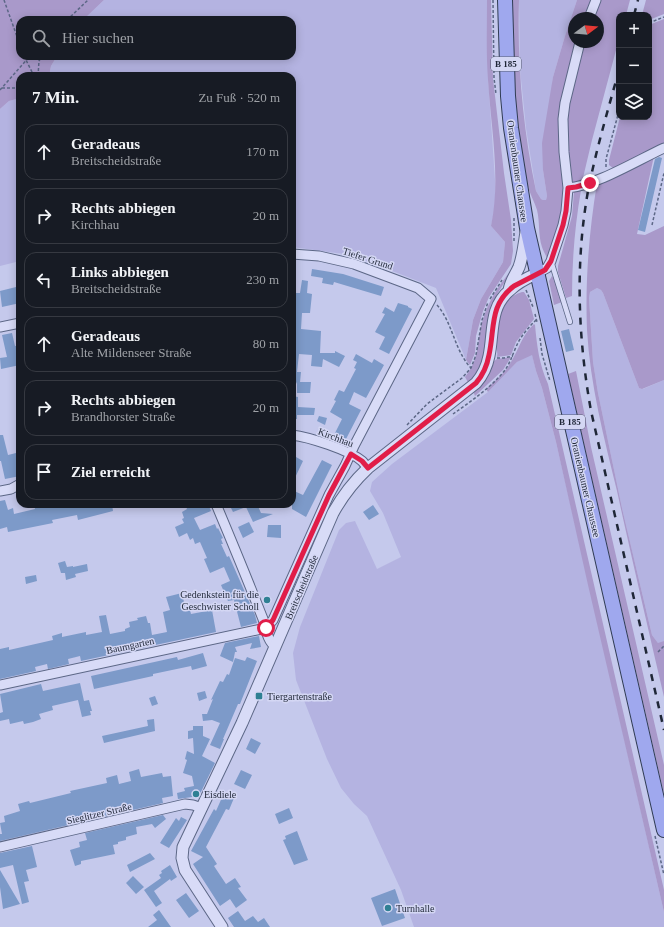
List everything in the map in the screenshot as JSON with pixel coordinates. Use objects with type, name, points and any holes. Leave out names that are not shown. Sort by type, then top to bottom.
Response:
[{"type":"main road","name":"Oranienbaumer Chaussee","points":[[505,0],[508,96],[527,228],[536,274],[664,830]]},
{"type":"street","points":[[591,12],[596,0]]},
{"type":"street","points":[[536,274],[547,268],[551,261],[566,211],[568,188],[564,152],[563,119],[565,103],[579,48]]},
{"type":"street","points":[[568,188],[585,184],[664,148]]},
{"type":"street","name":"Breitscheidstraße","points":[[509,290],[511,281],[519,268],[522,259],[527,228]]},
{"type":"street","name":"Tiefer Grund","points":[[296,254],[319,256],[354,264],[418,288],[431,299]]},
{"type":"street","name":"Breitscheidstraße","points":[[222,927],[185,870],[182,858],[185,841],[222,767],[338,502],[353,482],[368,468],[470,389],[481,377],[489,355],[494,317],[501,300],[509,290],[536,274]]},
{"type":"street","name":"Breitscheidstraße","points":[[266,628],[273,620],[329,495],[431,299]]},
{"type":"street","points":[[0,327],[16,324]]},
{"type":"street","name":"Kirchhau","points":[[296,435],[351,454],[362,461],[368,468]]},
{"type":"street","points":[[0,491],[16,486]]},
{"type":"street","points":[[218,508],[266,628],[269,640],[271,644],[275,646]]},
{"type":"street","name":"Baumgarten","points":[[0,685],[266,628]]},
{"type":"street","name":"Sieglitzer Straße","points":[[0,847],[185,804],[202,808]]},
{"type":"lane","points":[[551,261],[570,322]]},
{"type":"path","points":[[4,0],[16,34]]},
{"type":"path","points":[[71,16],[88,0]]},
{"type":"path","points":[[652,22],[664,17]]},
{"type":"path","points":[[0,90],[26,60],[32,72]]},
{"type":"path","points":[[38,72],[40,60]]},
{"type":"path","points":[[2,88],[16,88]]},
{"type":"path","points":[[609,174],[606,169],[606,159],[617,120]]},
{"type":"path","points":[[652,225],[664,173]]},
{"type":"path","points":[[406,425],[427,404],[462,378],[471,368],[476,355],[479,331],[486,307],[492,294],[504,276]]},
{"type":"path","points":[[431,299],[443,312],[465,361],[471,368]]},
{"type":"path","points":[[448,418],[478,396],[504,371],[525,331],[536,320]]},
{"type":"path","points":[[489,355],[495,358],[513,356]]},
{"type":"path","points":[[658,652],[664,646]]},
{"type":"shaded area","points":[[0,0],[104,0],[87,16],[16,16],[16,60],[55,60],[50,72],[16,72],[16,99],[9,101],[0,109]]},
{"type":"shaded area","points":[[104,0],[487,0],[488,78],[495,180],[495,207],[491,226],[505,242],[503,262],[481,299],[473,320],[466,360],[436,288],[351,255],[296,248],[296,72],[50,72],[55,60],[296,60],[296,16],[87,16]]},
{"type":"shaded area","points":[[487,0],[491,0],[493,79],[511,220],[513,251],[511,264],[489,297],[483,311],[476,336],[475,353],[470,365],[466,360],[473,320],[481,299],[503,262],[505,242],[491,226],[494,208],[495,171],[487,70]]},
{"type":"shaded area","points":[[512,0],[519,0],[520,72],[524,120],[536,191],[541,199],[546,200],[547,196],[543,170],[542,143],[553,77],[568,27],[568,48],[604,48],[604,12],[573,12],[577,0],[630,0],[627,12],[616,12],[616,50],[582,182],[576,184],[571,181],[562,160],[563,198],[561,216],[554,244],[547,258],[539,233],[537,210],[528,186],[519,137],[514,68]]},
{"type":"shaded area","points":[[519,0],[577,0],[573,12],[568,12],[568,27],[553,77],[543,170],[547,196],[546,200],[541,199],[536,191],[526,128],[520,69]]},
{"type":"shaded area","points":[[646,0],[664,0],[664,14],[652,19],[652,12],[643,12]]},
{"type":"shaded area","points":[[664,19],[664,144],[613,168],[609,165],[609,160],[619,120],[652,120],[652,24]]},
{"type":"shaded area","points":[[16,99],[16,262],[0,266],[0,109],[9,101]]},
{"type":"shaded area","points":[[654,156],[637,234],[645,235],[664,226],[664,380],[642,389],[639,388],[603,293],[597,288],[590,292],[589,298],[593,362],[622,508],[652,635],[658,643],[664,641],[664,697],[598,411],[591,370],[587,330],[588,256],[597,183]]},
{"type":"shaded area","points":[[581,190],[574,243],[572,296],[566,298],[558,272],[558,266],[572,216],[574,192]]},
{"type":"shaded area","points":[[512,269],[514,269],[492,305],[487,324],[483,361],[469,384],[465,377],[474,363],[485,312],[495,292]]},
{"type":"shaded area","points":[[552,276],[562,302],[554,305],[549,281]]},
{"type":"shaded area","points":[[597,288],[603,293],[639,388],[643,389],[664,380],[664,641],[661,643],[658,643],[652,635],[622,508],[598,393],[593,362],[589,298],[590,292]]},
{"type":"shaded area","points":[[524,292],[529,300],[534,319],[516,342],[511,355],[497,357],[496,340],[501,313],[510,298]]},
{"type":"shaded area","points":[[534,324],[540,362],[548,384],[664,890],[664,912],[556,442],[532,355],[517,362],[488,392],[486,389],[500,377],[509,366],[524,337]]},
{"type":"shaded area","points":[[532,354],[556,442],[664,912],[664,927],[414,927],[401,890],[367,816],[354,804],[341,788],[327,759],[296,680],[293,653],[300,627],[339,530],[346,523],[355,521],[377,569],[401,557],[383,513],[370,491],[372,482],[392,464],[488,392],[517,362]]},
{"type":"shaded area","points":[[511,357],[503,370],[475,396],[473,391],[493,362],[497,359]]},
{"type":"shaded area","points":[[576,371],[591,447],[664,765],[664,794],[568,374]]},
{"type":"building","points":[[659,157],[662,158],[645,232],[638,230],[655,159]]},
{"type":"building","points":[[312,269],[343,274],[384,287],[381,296],[334,282],[333,285],[322,283],[323,278],[311,276]]},
{"type":"building","points":[[302,280],[308,281],[307,293],[312,294],[310,313],[302,313],[301,329],[321,331],[320,353],[335,353],[335,351],[345,356],[339,367],[323,359],[322,367],[311,366],[312,355],[299,354],[297,372],[301,372],[300,382],[311,382],[310,393],[297,393],[297,382],[296,384],[296,293],[300,293]]},
{"type":"building","points":[[16,287],[16,304],[2,307],[0,291]]},
{"type":"building","points":[[398,303],[412,309],[389,354],[379,349],[385,337],[375,332],[385,314],[382,313],[385,307],[394,312]]},
{"type":"building","points":[[569,329],[574,350],[566,352],[561,331]]},
{"type":"building","points":[[12,333],[16,346],[16,366],[1,369],[0,358],[7,357],[2,335]]},
{"type":"building","points":[[356,354],[372,363],[374,359],[384,365],[366,398],[354,392],[349,404],[361,410],[346,439],[335,433],[342,419],[330,412],[336,401],[334,400],[339,390],[344,392],[356,369],[354,368],[357,362],[353,360]]},
{"type":"building","points":[[296,397],[298,397],[298,407],[315,408],[314,415],[297,415],[297,419]]},
{"type":"building","points":[[319,416],[327,418],[325,425],[317,421]]},
{"type":"building","points":[[0,435],[3,435],[8,455],[16,453],[16,477],[5,479],[0,461]]},
{"type":"building","points":[[296,457],[303,461],[296,476]]},
{"type":"building","points":[[322,460],[332,465],[306,517],[292,509],[296,508],[296,492],[303,495]]},
{"type":"building","points":[[5,500],[8,510],[13,508],[14,514],[35,508],[113,508],[113,511],[78,520],[77,515],[52,520],[53,523],[8,532],[7,527],[0,529],[0,501]]},
{"type":"building","points":[[373,505],[379,514],[369,520],[363,512]]},
{"type":"building","points":[[210,508],[211,511],[194,518],[200,530],[215,524],[217,529],[218,528],[223,538],[221,539],[223,544],[221,544],[227,557],[229,556],[255,615],[257,623],[241,627],[234,600],[228,601],[221,585],[230,581],[224,567],[210,573],[204,559],[207,558],[200,542],[195,544],[193,538],[190,540],[187,533],[179,537],[175,527],[184,523],[182,519],[184,518],[182,512],[187,509]]},
{"type":"building","points":[[231,508],[243,508],[233,512]]},
{"type":"building","points":[[246,508],[259,508],[261,513],[273,514],[253,522]]},
{"type":"building","points":[[249,522],[254,532],[243,538],[238,527]]},
{"type":"building","points":[[268,525],[281,525],[281,538],[267,537]]},
{"type":"building","points":[[65,561],[67,567],[87,564],[88,571],[75,574],[76,577],[66,580],[65,573],[61,573],[58,563]]},
{"type":"building","points":[[36,575],[37,581],[26,584],[25,577]]},
{"type":"building","points":[[182,593],[186,611],[190,610],[191,614],[212,610],[216,632],[81,661],[80,656],[68,659],[69,664],[48,669],[47,664],[35,667],[36,671],[0,679],[0,649],[9,647],[9,650],[53,640],[52,636],[62,633],[62,637],[86,632],[86,635],[102,632],[99,616],[106,615],[110,634],[125,631],[125,629],[130,627],[129,622],[146,616],[148,623],[150,623],[152,635],[167,632],[163,612],[170,610],[166,597]]},
{"type":"building","points":[[259,636],[261,647],[250,649],[252,643],[235,647],[237,652],[235,652],[233,662],[220,656],[225,643]]},
{"type":"building","points":[[203,653],[207,666],[192,670],[191,666],[94,689],[91,676],[177,657],[178,660]]},
{"type":"building","points":[[247,657],[257,661],[220,749],[210,745],[220,723],[212,720],[203,721],[202,714],[207,714],[213,699],[211,700],[220,681],[223,682],[227,674],[229,675],[235,658],[245,661]]},
{"type":"building","points":[[80,683],[84,701],[89,700],[92,711],[90,711],[91,715],[82,717],[78,700],[52,706],[53,710],[39,714],[41,719],[33,722],[24,724],[23,721],[10,724],[9,719],[0,721],[0,713],[3,712],[0,694],[41,684],[43,691]]},
{"type":"building","points":[[205,691],[207,698],[199,701],[197,693]]},
{"type":"building","points":[[155,696],[158,704],[152,706],[149,698]]},
{"type":"building","points":[[154,719],[155,731],[104,743],[102,736],[148,726],[147,720]]},
{"type":"building","points":[[193,726],[203,726],[203,736],[210,739],[202,756],[215,763],[199,796],[178,799],[177,793],[185,791],[184,788],[194,786],[192,776],[183,773],[187,760],[185,759],[187,751],[194,754],[193,738],[188,739],[188,731],[193,730]]},
{"type":"building","points":[[251,738],[261,743],[255,754],[246,749]]},
{"type":"building","points":[[139,769],[141,777],[162,773],[163,777],[171,776],[173,796],[162,798],[163,803],[0,841],[0,834],[2,834],[0,823],[5,822],[4,816],[20,811],[18,804],[29,801],[30,803],[71,793],[70,791],[107,783],[106,778],[117,775],[119,784],[131,781],[129,772]]},
{"type":"building","points":[[241,770],[252,775],[245,789],[234,784]]},
{"type":"building","points":[[224,793],[234,798],[229,810],[226,809],[206,847],[217,864],[214,866],[226,884],[235,878],[241,887],[238,888],[247,900],[236,908],[230,899],[220,906],[193,864],[203,857],[191,851],[214,809],[216,811]]},
{"type":"building","points":[[289,808],[293,818],[279,824],[275,814]]},
{"type":"building","points":[[163,815],[166,819],[155,828],[152,824],[136,827],[137,834],[126,837],[126,840],[113,845],[115,854],[81,861],[81,864],[75,866],[70,850],[80,847],[79,842],[87,840],[85,833]]},
{"type":"building","points":[[181,817],[187,820],[169,848],[160,843],[176,818],[179,821]]},
{"type":"building","points":[[297,831],[308,860],[294,865],[283,840],[286,839],[285,836]]},
{"type":"building","points":[[32,846],[37,867],[26,870],[29,881],[24,882],[29,902],[22,904],[13,865],[0,868],[0,853]]},
{"type":"building","points":[[150,853],[155,859],[130,872],[127,865]]},
{"type":"building","points":[[170,865],[177,877],[171,881],[170,879],[154,891],[162,903],[156,907],[144,890],[161,878],[159,875],[162,873],[161,871]]},
{"type":"building","points":[[0,870],[20,904],[3,909],[0,887]]},
{"type":"building","points":[[133,876],[144,887],[136,894],[126,883]]},
{"type":"building","name":"Turnhalle","points":[[395,889],[405,918],[382,926],[371,898]]},
{"type":"building","points":[[186,893],[199,911],[189,918],[176,900]]},
{"type":"building","points":[[159,910],[171,927],[148,927],[157,920],[153,915]]},
{"type":"building","points":[[238,911],[245,921],[253,916],[258,922],[264,918],[270,927],[234,927],[228,918]]},
{"type":"railway","points":[[635,12],[638,0]]},
{"type":"railway","points":[[616,81],[595,160],[584,218],[580,273],[581,329],[583,356],[591,411],[664,730]]},
{"type":"place","name":"Gedenkstein für die Geschwister Scholl","points":[[267,600]]},
{"type":"place","name":"Tiergartenstraße","points":[[259,696]]},
{"type":"place","name":"Eisdiele","points":[[196,794]]},
{"type":"place","name":"Turnhalle","points":[[388,908]]},
{"type":"route","points":[[266,628],[273,620],[329,495],[351,454],[362,461],[368,468],[394,446],[464,394],[476,383],[481,377],[488,363],[492,326],[496,310],[501,300],[514,286],[547,268],[556,250],[563,225],[568,188],[590,183]]}]
